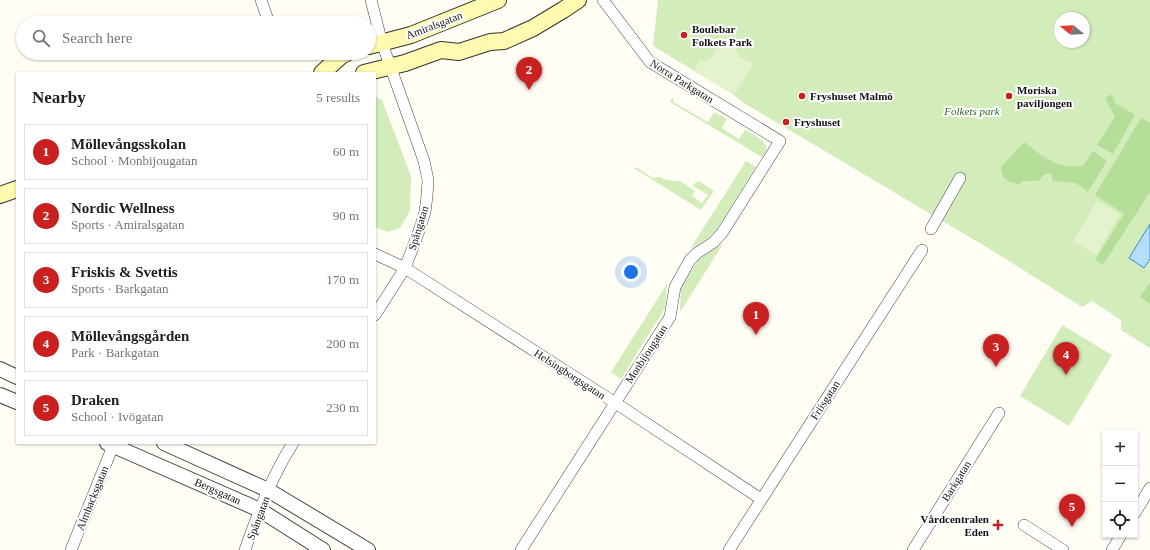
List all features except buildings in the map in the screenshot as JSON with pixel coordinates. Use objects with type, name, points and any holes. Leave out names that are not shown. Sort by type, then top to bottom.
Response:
[{"type":"main road","name":"Amiralsgatan","points":[[376,44],[411,35],[498,0]]},
{"type":"main road","points":[[368,72],[420,58],[441,50],[459,52],[490,42],[504,41],[533,28],[578,0]]},
{"type":"main road","points":[[323,72],[336,60]]},
{"type":"main road","points":[[0,195],[16,189]]},
{"type":"street","points":[[261,0],[267,16]]},
{"type":"street","name":"Spångatan","points":[[371,0],[373,16]]},
{"type":"street","name":"Norra Parkgatan","points":[[603,0],[650,62],[780,142]]},
{"type":"street","name":"Spångatan","points":[[376,44],[390,67],[399,88],[424,161],[428,180],[425,212],[404,268],[376,313]]},
{"type":"street","name":"Monbijougatan","points":[[521,550],[614,402],[670,317],[674,287],[690,260],[697,253],[714,242],[722,233],[780,142]]},
{"type":"street","points":[[931,229],[960,178]]},
{"type":"street","name":"Friisgatan","points":[[729,550],[922,250]]},
{"type":"street","name":"Helsingborgsgatan","points":[[376,254],[404,268],[614,402],[761,500]]},
{"type":"street","points":[[0,369],[16,377]]},
{"type":"street","points":[[0,395],[16,402]]},
{"type":"street","name":"Barkgatan","points":[[912,550],[999,413]]},
{"type":"street","name":"Bergsgatan","points":[[110,444],[260,510],[323,550]]},
{"type":"street","name":"Almbacksgatan","points":[[71,550],[110,444]]},
{"type":"street","name":"Bergsgatan","points":[[166,444],[268,490],[368,550]]},
{"type":"street","name":"Spångatan","points":[[245,550],[268,490],[285,455],[292,444]]},
{"type":"street","points":[[1138,507],[1150,488]]},
{"type":"street","points":[[1024,525],[1063,550]]},
{"type":"street","points":[[1112,550],[1119,538]]},
{"type":"green space","name":"Folkets park","points":[[658,0],[1150,0],[1150,348],[1121,330],[1121,320],[1092,301],[1082,307],[993,251],[742,102],[734,95],[653,46]]},
{"type":"green space","points":[[731,40],[739,57],[754,64],[734,95],[694,71],[700,60],[706,61],[710,59],[715,50]]},
{"type":"green space","points":[[1112,94],[1115,103],[1135,115],[1113,154],[1097,145],[1115,117],[1105,98]]},
{"type":"green space","points":[[376,97],[382,100],[411,176],[410,211],[400,228],[387,232],[376,227]]},
{"type":"green space","points":[[672,98],[674,99],[673,102],[708,122],[714,112],[727,119],[722,128],[739,139],[745,130],[762,140],[766,148],[762,157],[670,102]]},
{"type":"green space","points":[[1141,118],[1150,123],[1150,192],[1103,265],[1095,260],[1124,214],[1095,195]]},
{"type":"green space","points":[[1024,142],[1051,161],[1066,166],[1083,166],[1093,151],[1107,161],[1088,192],[1076,183],[1053,181],[1051,174],[1045,174],[1038,181],[1023,181],[1019,184],[1010,182],[1003,177],[1001,167]]},
{"type":"green space","points":[[746,161],[756,167],[717,229],[711,236],[690,249]]},
{"type":"green space","points":[[636,167],[653,178],[660,177],[667,180],[680,181],[695,191],[692,196],[702,203],[708,195],[692,185],[699,181],[714,191],[701,210],[635,169]]},
{"type":"green space","points":[[1097,201],[1120,214],[1096,255],[1073,241]]},
{"type":"green space","points":[[723,244],[680,312],[681,288],[699,259]]},
{"type":"green space","points":[[1150,282],[1150,304],[1140,297]]},
{"type":"green space","points":[[667,284],[665,308],[621,379],[611,372]]},
{"type":"green space","points":[[1062,325],[1112,355],[1069,426],[1020,396]]},
{"type":"water","points":[[1150,224],[1150,259],[1144,268],[1129,258]]},
{"type":"place","name":"Boulebar Folkets Park","points":[[684,35]]},
{"type":"place","name":"Nordic Wellness","points":[[529,90]]},
{"type":"place","name":"Fryshuset Malmö","points":[[802,96]]},
{"type":"place","name":"Moriska paviljongen","points":[[1009,96]]},
{"type":"place","name":"Fryshuset","points":[[786,122]]},
{"type":"place","name":"Möllevångsskolan","points":[[756,335]]},
{"type":"place","name":"Friskis & Svettis","points":[[996,367]]},
{"type":"place","name":"Möllevångsgården","points":[[1066,375]]},
{"type":"place","name":"Vårdcentralen Eden","points":[[998,525]]},
{"type":"place","name":"Draken","points":[[1072,527]]}]
